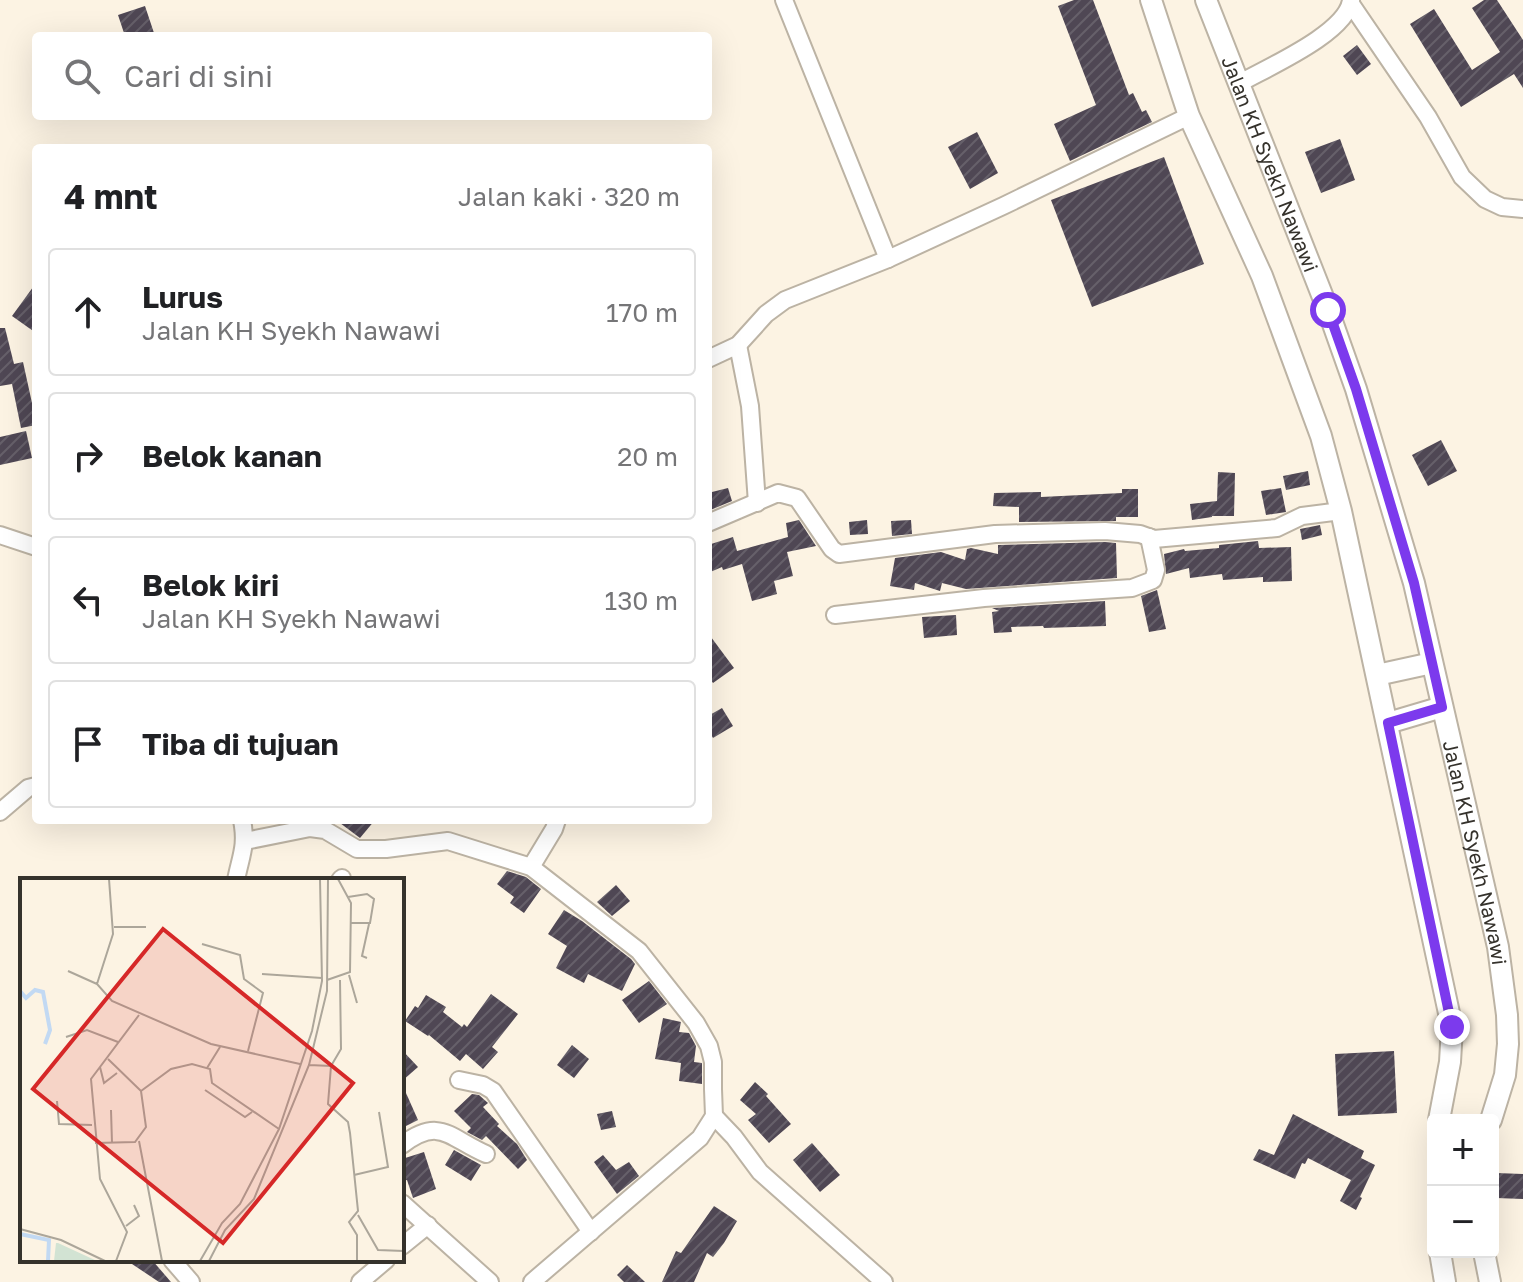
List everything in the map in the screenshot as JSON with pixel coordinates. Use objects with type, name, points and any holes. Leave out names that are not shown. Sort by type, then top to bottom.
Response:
[{"type":"main road","points":[[1151,0],[1189,116],[1262,276],[1321,436],[1341,511],[1452,1027],[1450,1062],[1440,1114]]},
{"type":"main road","name":"Jalan KH Syekh Nawawi","points":[[1206,0],[1356,389],[1414,583],[1497,943],[1508,1044],[1505,1075],[1493,1114]]},
{"type":"main road","points":[[1377,675],[1432,663]]},
{"type":"main road","points":[[1388,723],[1442,707]]},
{"type":"main road","points":[[1441,1258],[1445,1282]]},
{"type":"main road","points":[[1485,1258],[1490,1282]]},
{"type":"street","points":[[784,0],[888,259]]},
{"type":"street","points":[[1240,83],[1317,39],[1345,16],[1351,2]]},
{"type":"street","points":[[1351,2],[1428,117],[1462,177],[1485,199],[1502,207],[1523,209]]},
{"type":"street","points":[[712,357],[738,345],[766,314],[785,300],[888,259],[1189,116]]},
{"type":"street","points":[[738,345],[750,406],[757,503]]},
{"type":"street","points":[[712,521],[778,493],[797,498],[832,549],[839,554],[995,534],[1105,531],[1140,534],[1154,539],[1277,528],[1302,516],[1341,511]]},
{"type":"street","points":[[0,535],[32,546]]},
{"type":"street","points":[[835,615],[984,598],[1132,588],[1153,580],[1156,570],[1149,537]]},
{"type":"street","points":[[0,812],[32,787]]},
{"type":"street","points":[[237,878],[244,852],[243,824]]},
{"type":"street","points":[[531,867],[556,824]]},
{"type":"street","points":[[245,841],[310,828],[325,830],[357,849],[386,849],[448,841],[531,867],[639,951],[696,1023],[709,1046],[713,1062],[714,1116],[700,1138],[532,1282]]},
{"type":"street","points":[[459,1080],[483,1085],[501,1100],[591,1232]]},
{"type":"street","points":[[714,1116],[760,1172],[884,1282]]},
{"type":"street","points":[[404,1144],[434,1129],[486,1154]]},
{"type":"street","points":[[404,1205],[490,1282]]},
{"type":"street","points":[[404,1244],[428,1225]]},
{"type":"street","points":[[174,1262],[191,1282]]},
{"type":"street","points":[[360,1282],[384,1262]]},
{"type":"building","points":[[1074,0],[1093,0],[1129,95],[1133,93],[1142,112],[1146,110],[1152,122],[1070,161],[1054,124],[1096,105],[1058,6]]},
{"type":"building","points":[[1484,0],[1497,0],[1523,40],[1523,88],[1514,74],[1461,107],[1410,24],[1434,9],[1472,70],[1500,52],[1472,8]]},
{"type":"building","points":[[145,6],[154,32],[124,32],[118,15]]},
{"type":"building","points":[[1357,45],[1371,64],[1357,75],[1343,56]]},
{"type":"building","points":[[977,132],[998,173],[970,189],[948,147]]},
{"type":"building","points":[[1340,139],[1355,180],[1321,193],[1305,152]]},
{"type":"building","points":[[1164,157],[1204,264],[1092,307],[1051,200]]},
{"type":"building","points":[[32,288],[32,330],[12,316]]},
{"type":"building","points":[[0,328],[5,328],[14,364],[23,362],[32,403],[32,426],[21,428],[12,384],[0,386]]},
{"type":"building","points":[[26,431],[32,458],[0,465],[0,437]]},
{"type":"building","points":[[1441,440],[1457,471],[1428,486],[1412,455]]},
{"type":"building","points":[[1308,471],[1310,485],[1286,490],[1283,476]]},
{"type":"building","points":[[1218,472],[1235,473],[1234,516],[1192,520],[1190,504],[1217,501]]},
{"type":"building","points":[[728,488],[732,501],[712,509],[712,492]]},
{"type":"building","points":[[1281,488],[1286,512],[1266,515],[1261,491]]},
{"type":"building","points":[[1122,489],[1138,489],[1138,517],[1116,517],[1116,521],[1019,522],[1019,507],[993,506],[994,493],[1041,492],[1041,497],[1122,493]]},
{"type":"building","points":[[799,520],[816,546],[787,552],[793,576],[774,581],[777,594],[752,601],[742,564],[712,571],[712,544],[733,537],[737,551],[788,537],[786,523]]},
{"type":"building","points":[[867,520],[868,534],[850,535],[849,522]]},
{"type":"building","points":[[911,520],[912,534],[892,536],[891,521]]},
{"type":"building","points":[[1320,525],[1322,535],[1302,540],[1300,529]]},
{"type":"building","points":[[1258,541],[1259,548],[1291,547],[1292,581],[1263,582],[1263,577],[1223,580],[1222,574],[1190,578],[1189,568],[1166,574],[1164,554]]},
{"type":"building","points":[[1116,543],[1117,578],[966,589],[942,583],[940,591],[915,583],[914,590],[890,586],[895,558],[941,552],[965,560],[967,549],[971,548],[998,554],[998,545]]},
{"type":"building","points":[[1157,590],[1166,629],[1149,632],[1141,596]]},
{"type":"building","points":[[1105,601],[1106,626],[1011,627],[1012,632],[994,633],[992,612],[999,611],[992,608]]},
{"type":"building","points":[[956,615],[957,635],[924,638],[922,617]]},
{"type":"building","points":[[712,638],[734,668],[712,682]]},
{"type":"building","points":[[722,708],[733,726],[713,738],[712,714]]},
{"type":"building","points":[[341,824],[372,824],[360,838]]},
{"type":"building","points":[[507,871],[526,877],[541,889],[524,913],[510,903],[514,897],[497,884]]},
{"type":"building","points":[[616,885],[630,901],[612,916],[597,902]]},
{"type":"building","points":[[564,910],[635,964],[622,991],[588,974],[584,983],[556,968],[567,946],[548,934]]},
{"type":"building","points":[[649,981],[667,1004],[639,1023],[622,1000]]},
{"type":"building","points":[[491,994],[518,1014],[492,1047],[498,1052],[483,1069],[466,1054],[460,1061],[429,1035],[405,1021],[426,995],[446,1007],[443,1012],[462,1027],[464,1024],[467,1027]]},
{"type":"building","points":[[663,1018],[681,1022],[679,1032],[689,1033],[696,1046],[694,1062],[702,1063],[702,1084],[679,1081],[681,1063],[655,1059]]},
{"type":"building","points":[[572,1045],[589,1059],[574,1078],[557,1065]]},
{"type":"building","points":[[1394,1051],[1397,1113],[1338,1116],[1335,1054]]},
{"type":"building","points":[[404,1052],[418,1067],[404,1079]]},
{"type":"building","points":[[755,1082],[791,1124],[769,1143],[748,1120],[756,1114],[740,1100]]},
{"type":"building","points":[[404,1088],[418,1120],[404,1127]]},
{"type":"building","points":[[472,1094],[479,1095],[488,1103],[483,1107],[499,1124],[497,1126],[517,1144],[527,1160],[518,1169],[486,1136],[482,1140],[467,1132],[471,1128],[454,1111]]},
{"type":"building","points":[[612,1111],[616,1127],[601,1130],[597,1114]]},
{"type":"building","points":[[1293,1114],[1364,1151],[1361,1158],[1375,1165],[1356,1210],[1340,1201],[1351,1180],[1308,1158],[1305,1164],[1302,1163],[1295,1179],[1253,1160],[1259,1149],[1274,1155]]},
{"type":"building","points":[[812,1143],[840,1175],[820,1192],[793,1160]]},
{"type":"building","points":[[454,1150],[481,1165],[471,1181],[445,1165]]},
{"type":"building","points":[[424,1152],[436,1189],[413,1198],[407,1180],[404,1181],[404,1158]]},
{"type":"building","points":[[603,1155],[616,1170],[629,1162],[639,1176],[617,1194],[594,1162]]},
{"type":"building","points":[[1499,1173],[1523,1174],[1523,1199],[1499,1198]]},
{"type":"building","points":[[714,1206],[737,1221],[724,1243],[713,1257],[707,1253],[694,1282],[662,1282],[676,1251],[681,1253]]},
{"type":"building","points":[[129,1262],[154,1262],[171,1282],[159,1282]]},
{"type":"building","points":[[627,1265],[645,1282],[624,1282],[617,1275]]},
{"type":"route","points":[[1328,310],[1356,389],[1414,583],[1442,707],[1388,723],[1452,1027]]}]
